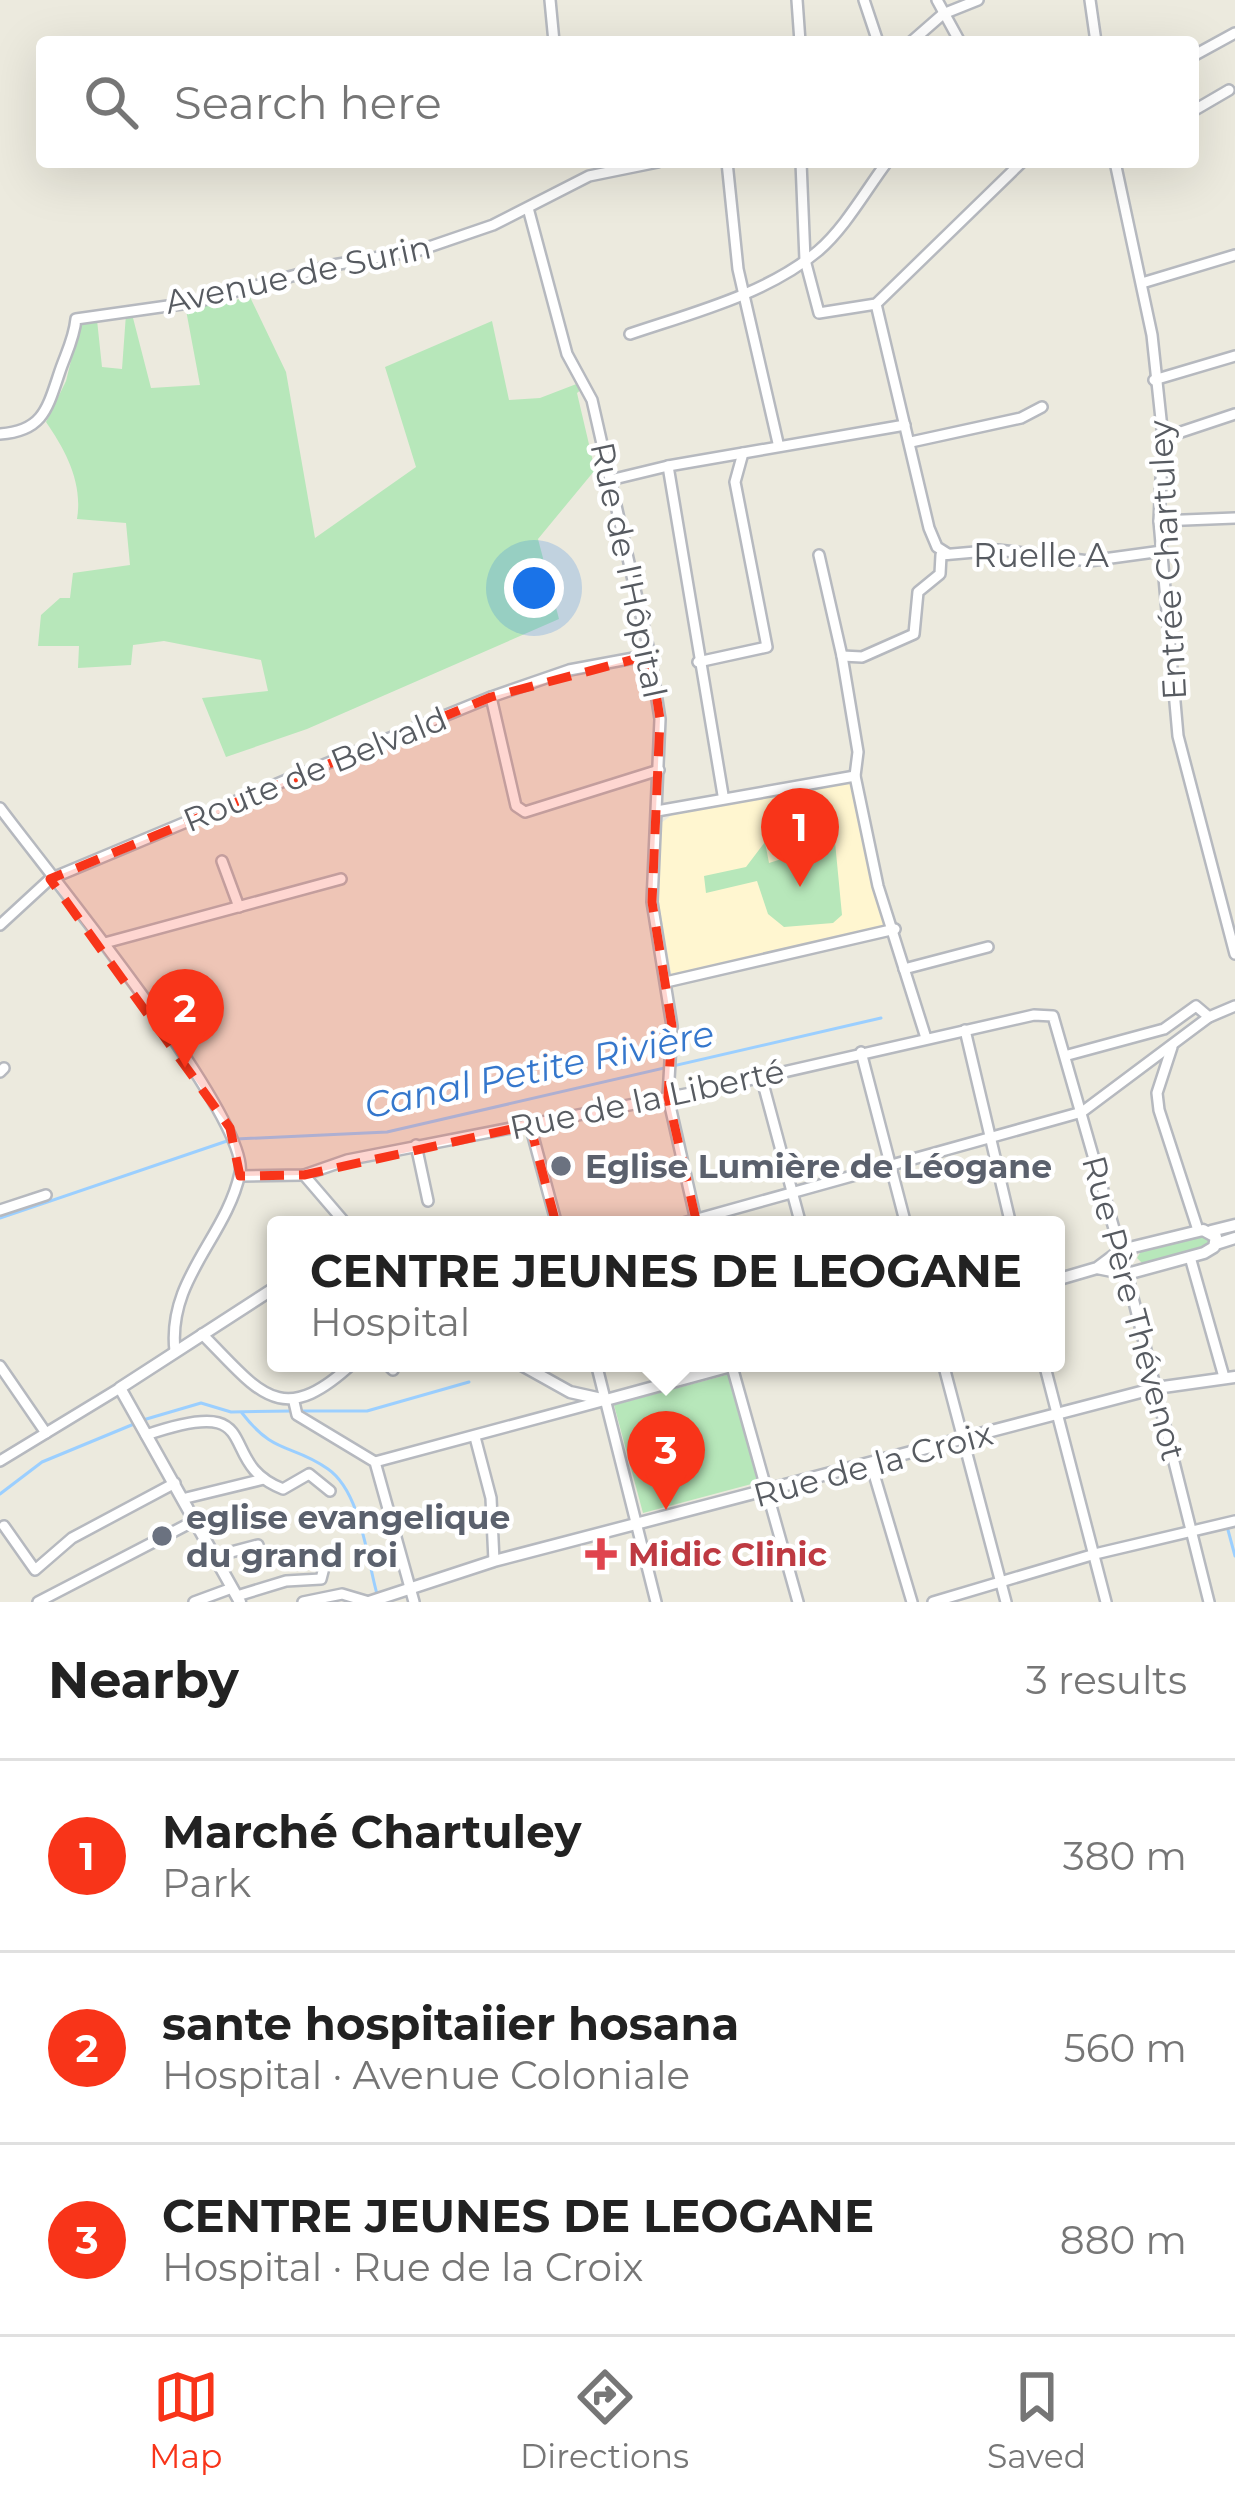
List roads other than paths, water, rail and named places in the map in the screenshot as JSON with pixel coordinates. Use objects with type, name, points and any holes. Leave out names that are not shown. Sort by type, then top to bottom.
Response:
[{"type":"street","points":[[550,0],[553,36]]},
{"type":"street","points":[[797,0],[800,36]]},
{"type":"street","points":[[864,0],[876,36]]},
{"type":"street","points":[[938,0],[956,36]]},
{"type":"street","points":[[918,36],[943,14],[978,0]]},
{"type":"street","points":[[1090,0],[1095,36]]},
{"type":"street","points":[[1199,53],[1235,33]]},
{"type":"street","points":[[1199,108],[1229,90]]},
{"type":"street","points":[[586,168],[589,176]]},
{"type":"street","name":"Avenue de Surin","points":[[0,434],[25,432],[40,422],[76,320],[196,302],[333,265],[420,250],[528,208],[589,176],[628,168]]},
{"type":"street","points":[[728,168],[743,293],[778,443]]},
{"type":"street","points":[[801,168],[805,260],[819,314],[876,304],[1016,168]]},
{"type":"street","points":[[630,334],[743,293],[805,260],[821,249],[882,168]]},
{"type":"street","name":"Entrée Chartuley","points":[[1116,168],[1142,283],[1163,438],[1160,521],[1178,736],[1235,954]]},
{"type":"street","name":"Rue de l'Hôpital","points":[[528,208],[567,354],[592,400],[650,655],[660,718],[651,886],[667,982],[668,1097],[696,1216]]},
{"type":"street","points":[[1142,283],[1235,255]]},
{"type":"street","points":[[876,304],[928,528],[937,547],[949,555]]},
{"type":"street","points":[[1154,380],[1235,356]]},
{"type":"street","points":[[911,442],[1022,418],[1042,406]]},
{"type":"street","points":[[1163,438],[1235,414]]},
{"type":"street","points":[[610,480],[778,443],[883,433],[905,424]]},
{"type":"street","points":[[698,662],[767,646],[735,482],[743,453]]},
{"type":"street","points":[[668,466],[723,795]]},
{"type":"street","points":[[1160,521],[1235,518]]},
{"type":"street","name":"Ruelle A","points":[[842,656],[862,657],[914,634],[918,592],[940,574],[941,555],[998,550],[1088,561],[1162,551]]},
{"type":"street","points":[[819,555],[842,656],[857,752],[855,776],[878,886],[926,1038]]},
{"type":"street","name":"Route de Belvald","points":[[0,925],[50,879],[490,697],[568,670],[650,655]]},
{"type":"street","points":[[490,697],[515,806],[525,812],[659,770]]},
{"type":"street","points":[[657,811],[723,795],[855,776]]},
{"type":"street","points":[[0,808],[101,944],[237,1144],[240,1176],[184,1283],[173,1318],[175,1351]]},
{"type":"street","points":[[222,861],[239,907]]},
{"type":"street","points":[[101,944],[341,879]]},
{"type":"street","points":[[1222,908],[1235,907]]},
{"type":"street","points":[[667,982],[895,929]]},
{"type":"street","points":[[904,969],[988,947]]},
{"type":"street","points":[[1068,1055],[1164,1028],[1196,1006],[1210,1017]]},
{"type":"street","points":[[715,1216],[1082,1112],[1210,1017],[1235,1006]]},
{"type":"street","name":"Rue de la Liberté","points":[[240,1176],[304,1175],[416,1145],[668,1097],[1034,1015],[1053,1016]]},
{"type":"street","name":"Rue Père Thévenot","points":[[1053,1016],[1121,1250],[1209,1602]]},
{"type":"street","points":[[965,1030],[1008,1216]]},
{"type":"street","points":[[1174,1044],[1157,1093],[1159,1110],[1208,1235]]},
{"type":"street","points":[[861,1052],[904,1216]]},
{"type":"street","points":[[761,1076],[799,1216]]},
{"type":"street","points":[[530,1125],[555,1216]]},
{"type":"street","points":[[416,1145],[428,1201]]},
{"type":"street","points":[[304,1175],[339,1216]]},
{"type":"street","points":[[0,1210],[46,1195]]},
{"type":"street","points":[[1065,1277],[1097,1268],[1121,1250],[1208,1235],[1235,1225]]},
{"type":"street","points":[[1208,1235],[1235,1238]]},
{"type":"street","points":[[1097,1268],[1127,1274],[1190,1257],[1208,1235]]},
{"type":"street","points":[[1190,1257],[1230,1377]]},
{"type":"street","points":[[0,1461],[267,1293]]},
{"type":"street","points":[[202,1334],[263,1395],[294,1402],[324,1390],[343,1372]]},
{"type":"street","points":[[0,1366],[46,1433]]},
{"type":"street","points":[[534,1372],[570,1392],[607,1400]]},
{"type":"street","points":[[599,1372],[656,1602]]},
{"type":"street","points":[[375,1462],[707,1372]]},
{"type":"street","points":[[737,1372],[798,1602]]},
{"type":"street","points":[[945,1372],[1006,1602]]},
{"type":"street","points":[[1046,1372],[1106,1602]]},
{"type":"street","name":"Rue de la Croix","points":[[374,1601],[494,1561],[1156,1388],[1230,1377]]},
{"type":"street","points":[[120,1388],[186,1498],[236,1596]]},
{"type":"street","points":[[294,1402],[297,1415],[375,1462],[414,1602]]},
{"type":"street","points":[[146,1436],[196,1418],[215,1420],[228,1426],[263,1479],[283,1489],[309,1474],[330,1491]]},
{"type":"street","points":[[475,1437],[491,1498],[494,1561]]},
{"type":"street","points":[[871,1464],[912,1602]]},
{"type":"street","points":[[186,1498],[263,1479]]},
{"type":"street","points":[[4,1526],[35,1570],[72,1538],[175,1483]]},
{"type":"street","points":[[38,1602],[196,1520]]},
{"type":"street","points":[[933,1602],[1095,1554],[1235,1521]]},
{"type":"street","points":[[217,1556],[258,1545]]},
{"type":"street","points":[[194,1602],[286,1581],[317,1581],[326,1570],[327,1556]]},
{"type":"street","points":[[303,1602],[343,1594],[374,1601]]},
{"type":"waterway","name":"Canal Petite Rivière","points":[[236,1139],[387,1132],[881,1018]]},
{"type":"waterway","name":"Canal Petite Rivière","points":[[0,1218],[227,1141]]},
{"type":"waterway","points":[[301,1411],[367,1411],[469,1382]]},
{"type":"waterway","points":[[143,1420],[201,1403],[231,1412],[292,1411]]},
{"type":"waterway","points":[[242,1413],[274,1443],[315,1461],[339,1480],[355,1509],[377,1594]]},
{"type":"waterway","points":[[0,1494],[42,1462],[134,1424]]},
{"type":"waterway","points":[[1228,1530],[1235,1556]]},
{"type":"place","name":"Marché Chartuley","points":[[800,887]]},
{"type":"place","name":"sante hospitaiier hosana","points":[[185,1068]]},
{"type":"place","name":"Eglise Lumière de Léogane","points":[[561,1166]]},
{"type":"place","name":"CENTRE JEUNES DE LEOGANE","points":[[666,1510]]},
{"type":"place","name":"eglise evangelique du grand roi","points":[[162,1536]]},
{"type":"place","name":"Midic Clinic","points":[[601,1554]]}]
